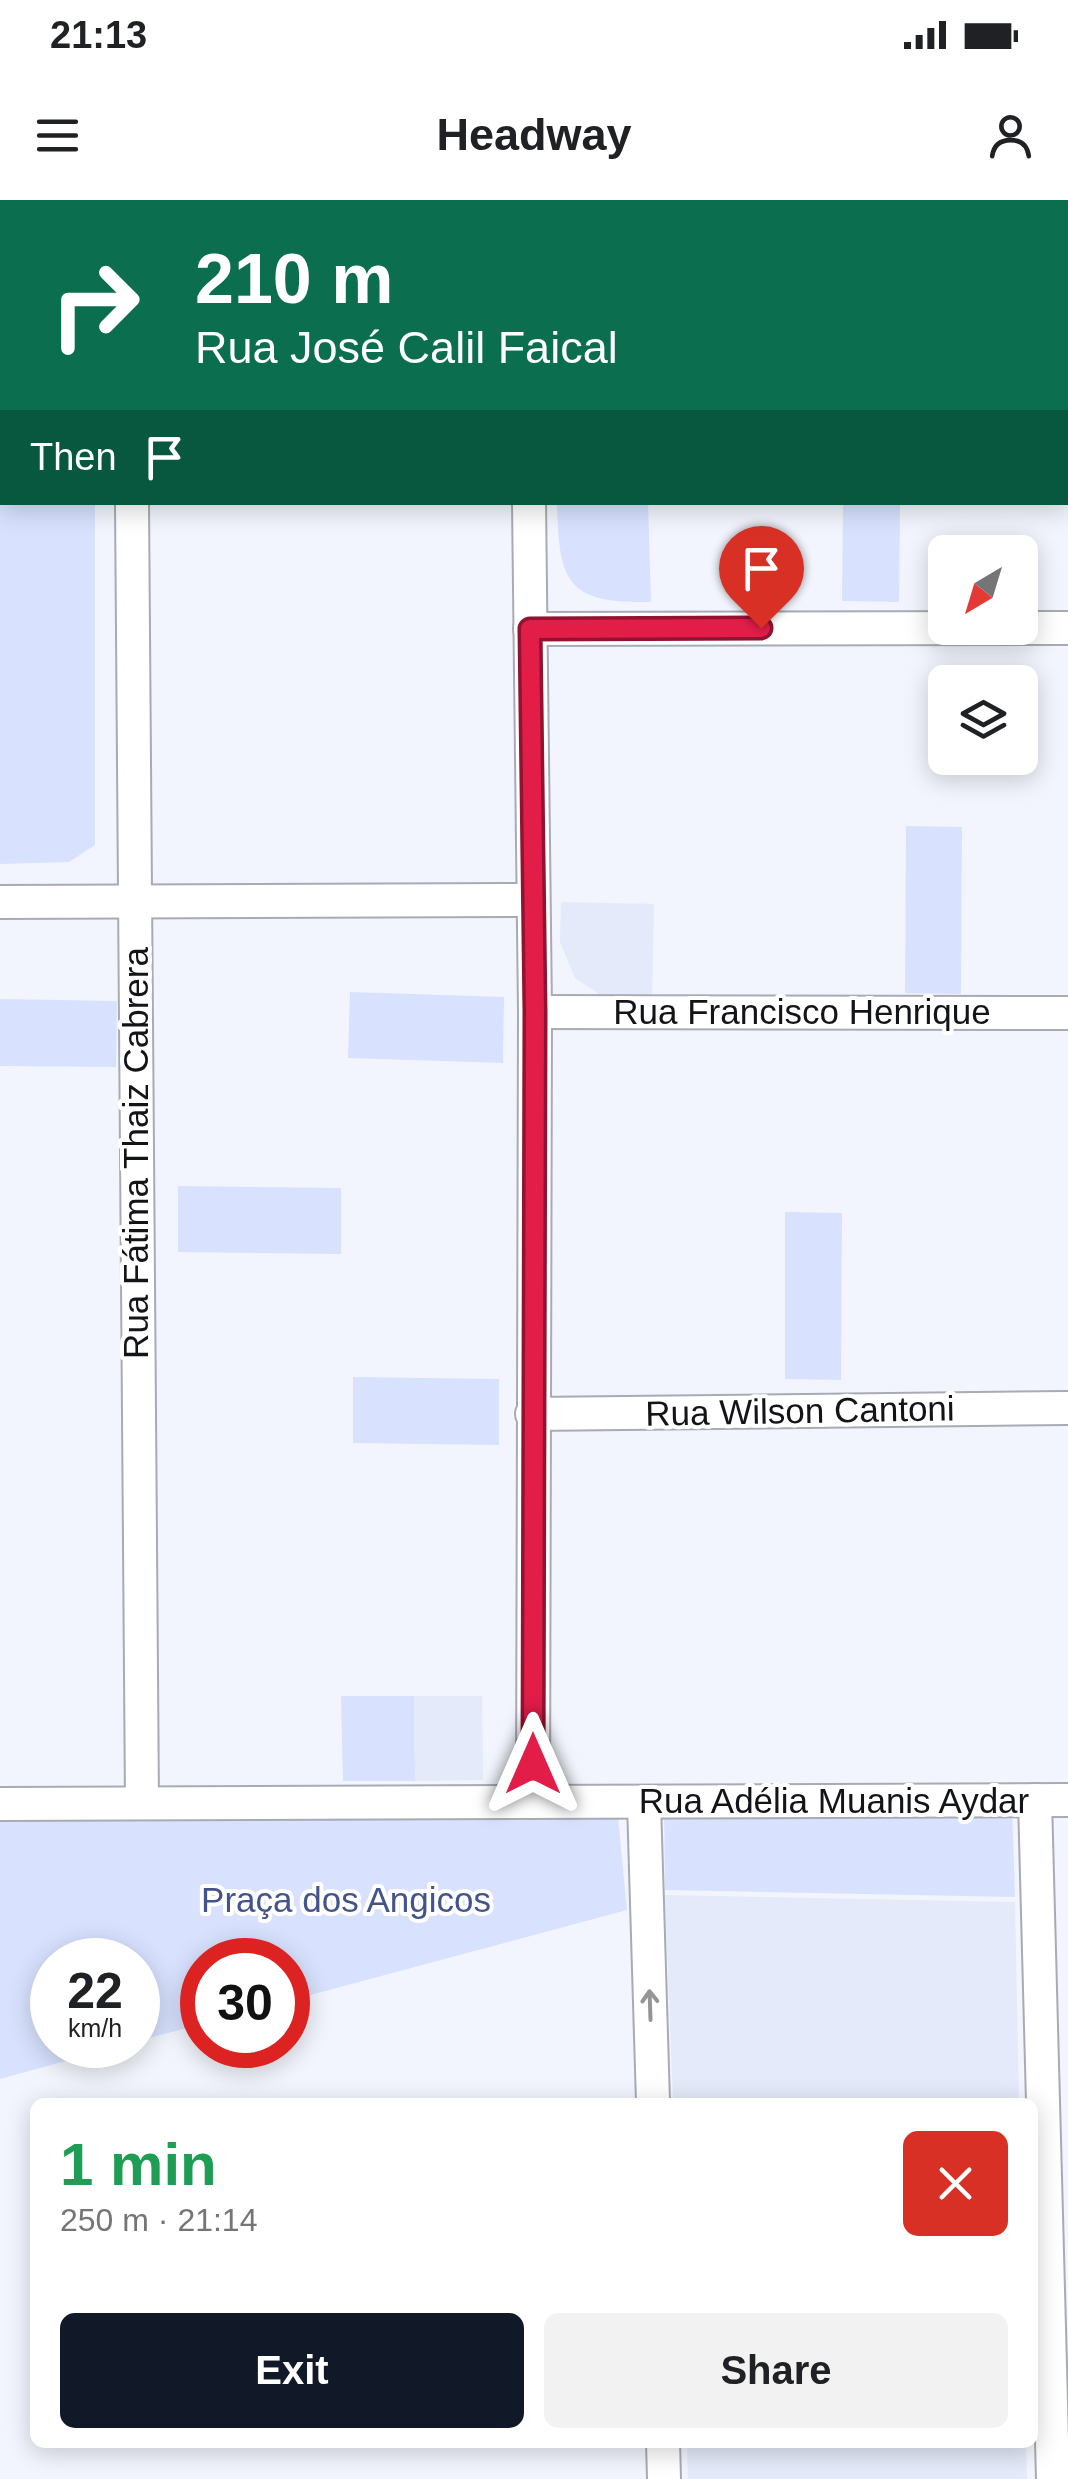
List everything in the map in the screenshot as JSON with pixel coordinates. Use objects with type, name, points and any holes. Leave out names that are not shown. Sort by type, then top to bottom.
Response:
[{"type":"street","name":"Rua Fátima Thaiz Cabrera","points":[[132,505],[142,1804]]},
{"type":"street","points":[[529,505],[535,1012],[533,1802]]},
{"type":"street","points":[[530,629],[1068,628]]},
{"type":"street","points":[[0,902],[531,900]]},
{"type":"street","name":"Rua Francisco Henrique","points":[[535,1012],[1068,1012]]},
{"type":"street","name":"Rua Wilson Cantoni","points":[[532,1414],[1068,1408]]},
{"type":"street","points":[[1035,1800],[1054,2479]]},
{"type":"street","name":"Rua Adélia Muanis Aydar","points":[[0,1804],[1068,1800]]},
{"type":"street","points":[[644,1803],[653,2098]]},
{"type":"street","points":[[663,2448],[664,2479]]},
{"type":"shaded area","points":[[561,902],[654,904],[652,1001],[602,996],[575,978],[560,942]]},
{"type":"shaded area","points":[[414,1696],[482,1696],[483,1780],[415,1781]]},
{"type":"shaded area","points":[[665,1895],[1015,1902],[1019,2098],[673,2098]]},
{"type":"shaded area","points":[[687,2448],[1026,2448],[1027,2479],[688,2479]]},
{"type":"green space","points":[[0,505],[95,505],[95,845],[69,862],[0,864]]},
{"type":"green space","points":[[557,505],[648,505],[651,602],[622,602],[584,592],[565,569]]},
{"type":"green space","points":[[843,505],[900,505],[899,602],[842,601]]},
{"type":"green space","points":[[906,826],[962,827],[961,994],[905,993]]},
{"type":"green space","points":[[350,992],[504,997],[503,1063],[348,1058]]},
{"type":"green space","points":[[0,999],[117,1001],[116,1067],[0,1066]]},
{"type":"green space","points":[[178,1186],[341,1188],[341,1254],[178,1252]]},
{"type":"green space","points":[[785,1212],[842,1213],[841,1380],[785,1379]]},
{"type":"green space","points":[[353,1377],[499,1379],[499,1445],[353,1443]]},
{"type":"green space","points":[[341,1696],[414,1696],[415,1781],[343,1781]]},
{"type":"green space","points":[[1012,1806],[1015,1897],[665,1890],[664,1809]]},
{"type":"green space","name":"Praça dos Angicos","points":[[618,1817],[627,1910],[310,1995],[310,1938],[180,1938],[180,2030],[160,2035],[160,1938],[30,1938],[30,2068],[40,2068],[0,2079],[0,1819]]},
{"type":"route","points":[[533,1764],[535,1012],[530,629],[761,628]]}]
